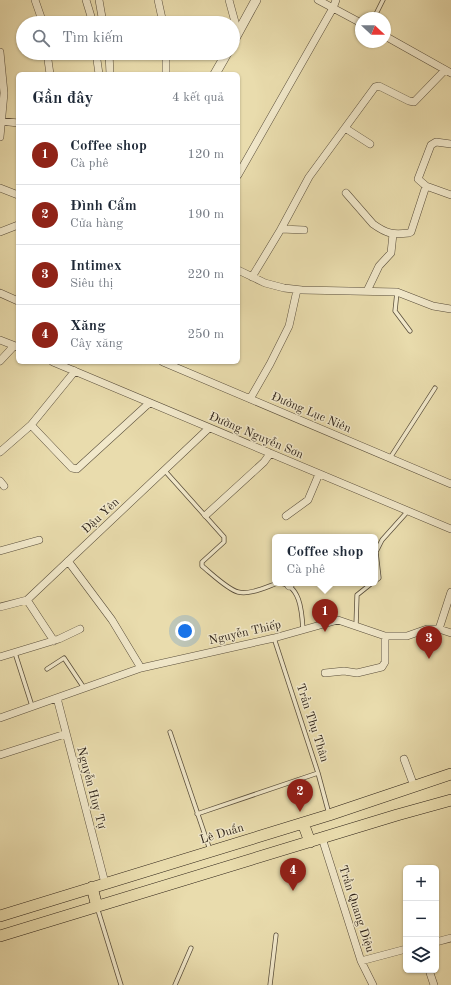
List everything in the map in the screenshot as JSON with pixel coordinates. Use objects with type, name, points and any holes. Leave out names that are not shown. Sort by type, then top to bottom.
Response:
[{"type":"main road","name":"Lê Duẩn","points":[[0,916],[329,815],[451,774]]},
{"type":"main road","points":[[0,936],[397,815],[451,800]]},
{"type":"main road","points":[[303,823],[310,842]]},
{"type":"main road","points":[[92,887],[97,907]]},
{"type":"street","points":[[35,0],[41,16]]},
{"type":"street","points":[[86,0],[91,16]]},
{"type":"street","points":[[99,0],[102,16]]},
{"type":"street","points":[[158,0],[161,16]]},
{"type":"street","points":[[229,0],[233,16]]},
{"type":"street","points":[[240,29],[256,0]]},
{"type":"street","points":[[318,0],[355,20]]},
{"type":"street","points":[[240,171],[333,8],[336,0]]},
{"type":"street","points":[[252,277],[281,230],[309,177],[377,85],[414,102],[448,71],[391,39]]},
{"type":"street","points":[[0,52],[4,93],[0,137]]},
{"type":"street","points":[[48,60],[50,72]]},
{"type":"street","points":[[97,60],[99,72]]},
{"type":"street","points":[[109,60],[110,72]]},
{"type":"street","points":[[166,60],[166,72]]},
{"type":"street","points":[[216,72],[223,60]]},
{"type":"street","points":[[1,121],[16,123]]},
{"type":"street","points":[[345,128],[370,144]]},
{"type":"street","points":[[451,144],[436,142],[431,145],[418,179],[426,186],[451,195]]},
{"type":"street","points":[[346,193],[373,224],[393,234],[409,233],[411,232],[426,186]]},
{"type":"street","points":[[0,188],[16,194]]},
{"type":"street","points":[[0,232],[16,226]]},
{"type":"street","points":[[281,230],[304,230]]},
{"type":"street","points":[[367,291],[379,266],[391,253],[393,234]]},
{"type":"street","points":[[240,271],[276,286],[297,290],[396,292],[433,306],[451,309]]},
{"type":"street","points":[[250,399],[289,326],[297,290]]},
{"type":"street","points":[[0,293],[16,300]]},
{"type":"street","points":[[0,340],[16,347],[0,360]]},
{"type":"street","name":"Đường Nguyễn Sơn","points":[[58,364],[451,530]]},
{"type":"street","name":"Đường Lục Niên","points":[[168,364],[451,484]]},
{"type":"street","points":[[0,452],[31,425],[75,371]]},
{"type":"street","points":[[31,425],[72,468],[77,469],[150,403]]},
{"type":"street","name":"Đậu Yên","points":[[0,607],[27,600],[210,428]]},
{"type":"street","points":[[206,516],[264,462],[269,455],[268,452]]},
{"type":"street","points":[[286,516],[308,500],[319,474]]},
{"type":"street","points":[[0,551],[39,540]]},
{"type":"street","points":[[68,561],[112,620],[141,668]]},
{"type":"street","points":[[439,629],[451,592]]},
{"type":"street","points":[[27,600],[54,641]]},
{"type":"street","name":"Nguyễn Thiếp","points":[[0,718],[141,668],[274,638],[338,620],[386,636],[407,636],[427,629],[439,629],[451,633]]},
{"type":"street","points":[[0,657],[54,641],[80,629]]},
{"type":"street","points":[[325,673],[344,671],[357,673],[382,668],[385,662],[386,636]]},
{"type":"street","name":"Nguyễn Huy Tự","points":[[57,698],[65,734],[105,883]]},
{"type":"street","points":[[0,755],[65,734]]},
{"type":"street","points":[[404,759],[414,786]]},
{"type":"street","name":"Trần Quang Diệu","points":[[322,838],[361,961],[373,985]]},
{"type":"street","points":[[439,941],[451,938]]},
{"type":"street","points":[[361,961],[403,950]]},
{"type":"street","points":[[430,973],[434,985]]},
{"type":"lane","points":[[377,12],[383,0]]},
{"type":"lane","points":[[396,292],[395,311],[410,331]]},
{"type":"lane","points":[[390,458],[435,388]]},
{"type":"lane","points":[[164,471],[206,516],[225,539],[224,542],[202,562],[202,566],[229,587],[238,592],[248,592],[272,585]]},
{"type":"lane","points":[[378,548],[382,540],[408,511]]},
{"type":"lane","points":[[291,586],[301,606],[303,630]]},
{"type":"lane","points":[[356,626],[357,595],[368,586]]},
{"type":"lane","name":"Trần Thụ Thân","points":[[274,638],[318,773],[329,815]]},
{"type":"lane","points":[[15,652],[32,707]]},
{"type":"lane","points":[[47,669],[64,658],[84,688]]},
{"type":"lane","points":[[170,732],[211,851]]},
{"type":"lane","points":[[198,814],[318,773]]},
{"type":"lane","points":[[97,907],[120,985]]},
{"type":"lane","points":[[270,985],[276,935]]},
{"type":"lane","points":[[175,985],[191,948]]},
{"type":"place","name":"Coffee shop","points":[[325,632]]},
{"type":"place","name":"Intimex","points":[[429,659]]},
{"type":"place","name":"Đình Cẩm","points":[[300,812]]},
{"type":"place","name":"Xăng","points":[[293,891]]}]
